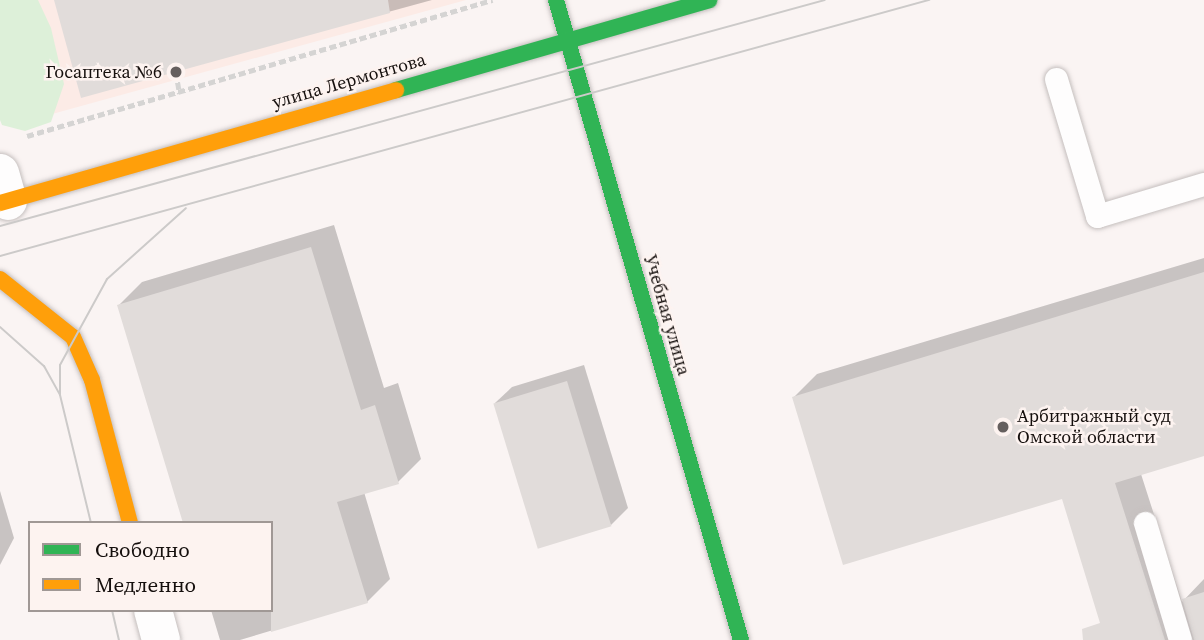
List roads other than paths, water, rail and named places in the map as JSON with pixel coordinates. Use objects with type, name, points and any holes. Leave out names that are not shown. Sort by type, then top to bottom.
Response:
[{"type":"street","name":"Учебная улица","points":[[556,0],[741,640]]},
{"type":"street","name":"улица Лермонтова","points":[[5,179],[709,0]]},
{"type":"street","points":[[0,279],[72,337],[92,380],[129,521]]},
{"type":"street","points":[[154,612],[162,640]]},
{"type":"lane","points":[[1056,79],[1097,216],[1204,184]]},
{"type":"lane","points":[[1145,523],[1180,640]]},
{"type":"tram line","points":[[0,226],[825,0]]},
{"type":"tram line","points":[[0,256],[929,0]]},
{"type":"tram line","points":[[60,395],[60,365],[107,279],[186,208]]},
{"type":"tram line","points":[[0,327],[44,366],[60,395],[91,521]]},
{"type":"tram line","points":[[112,612],[119,640]]},
{"type":"place","name":"Госаптека №6","points":[[176,72]]},
{"type":"place","name":"Арбитражный суд Омской области","points":[[1003,427]]}]
